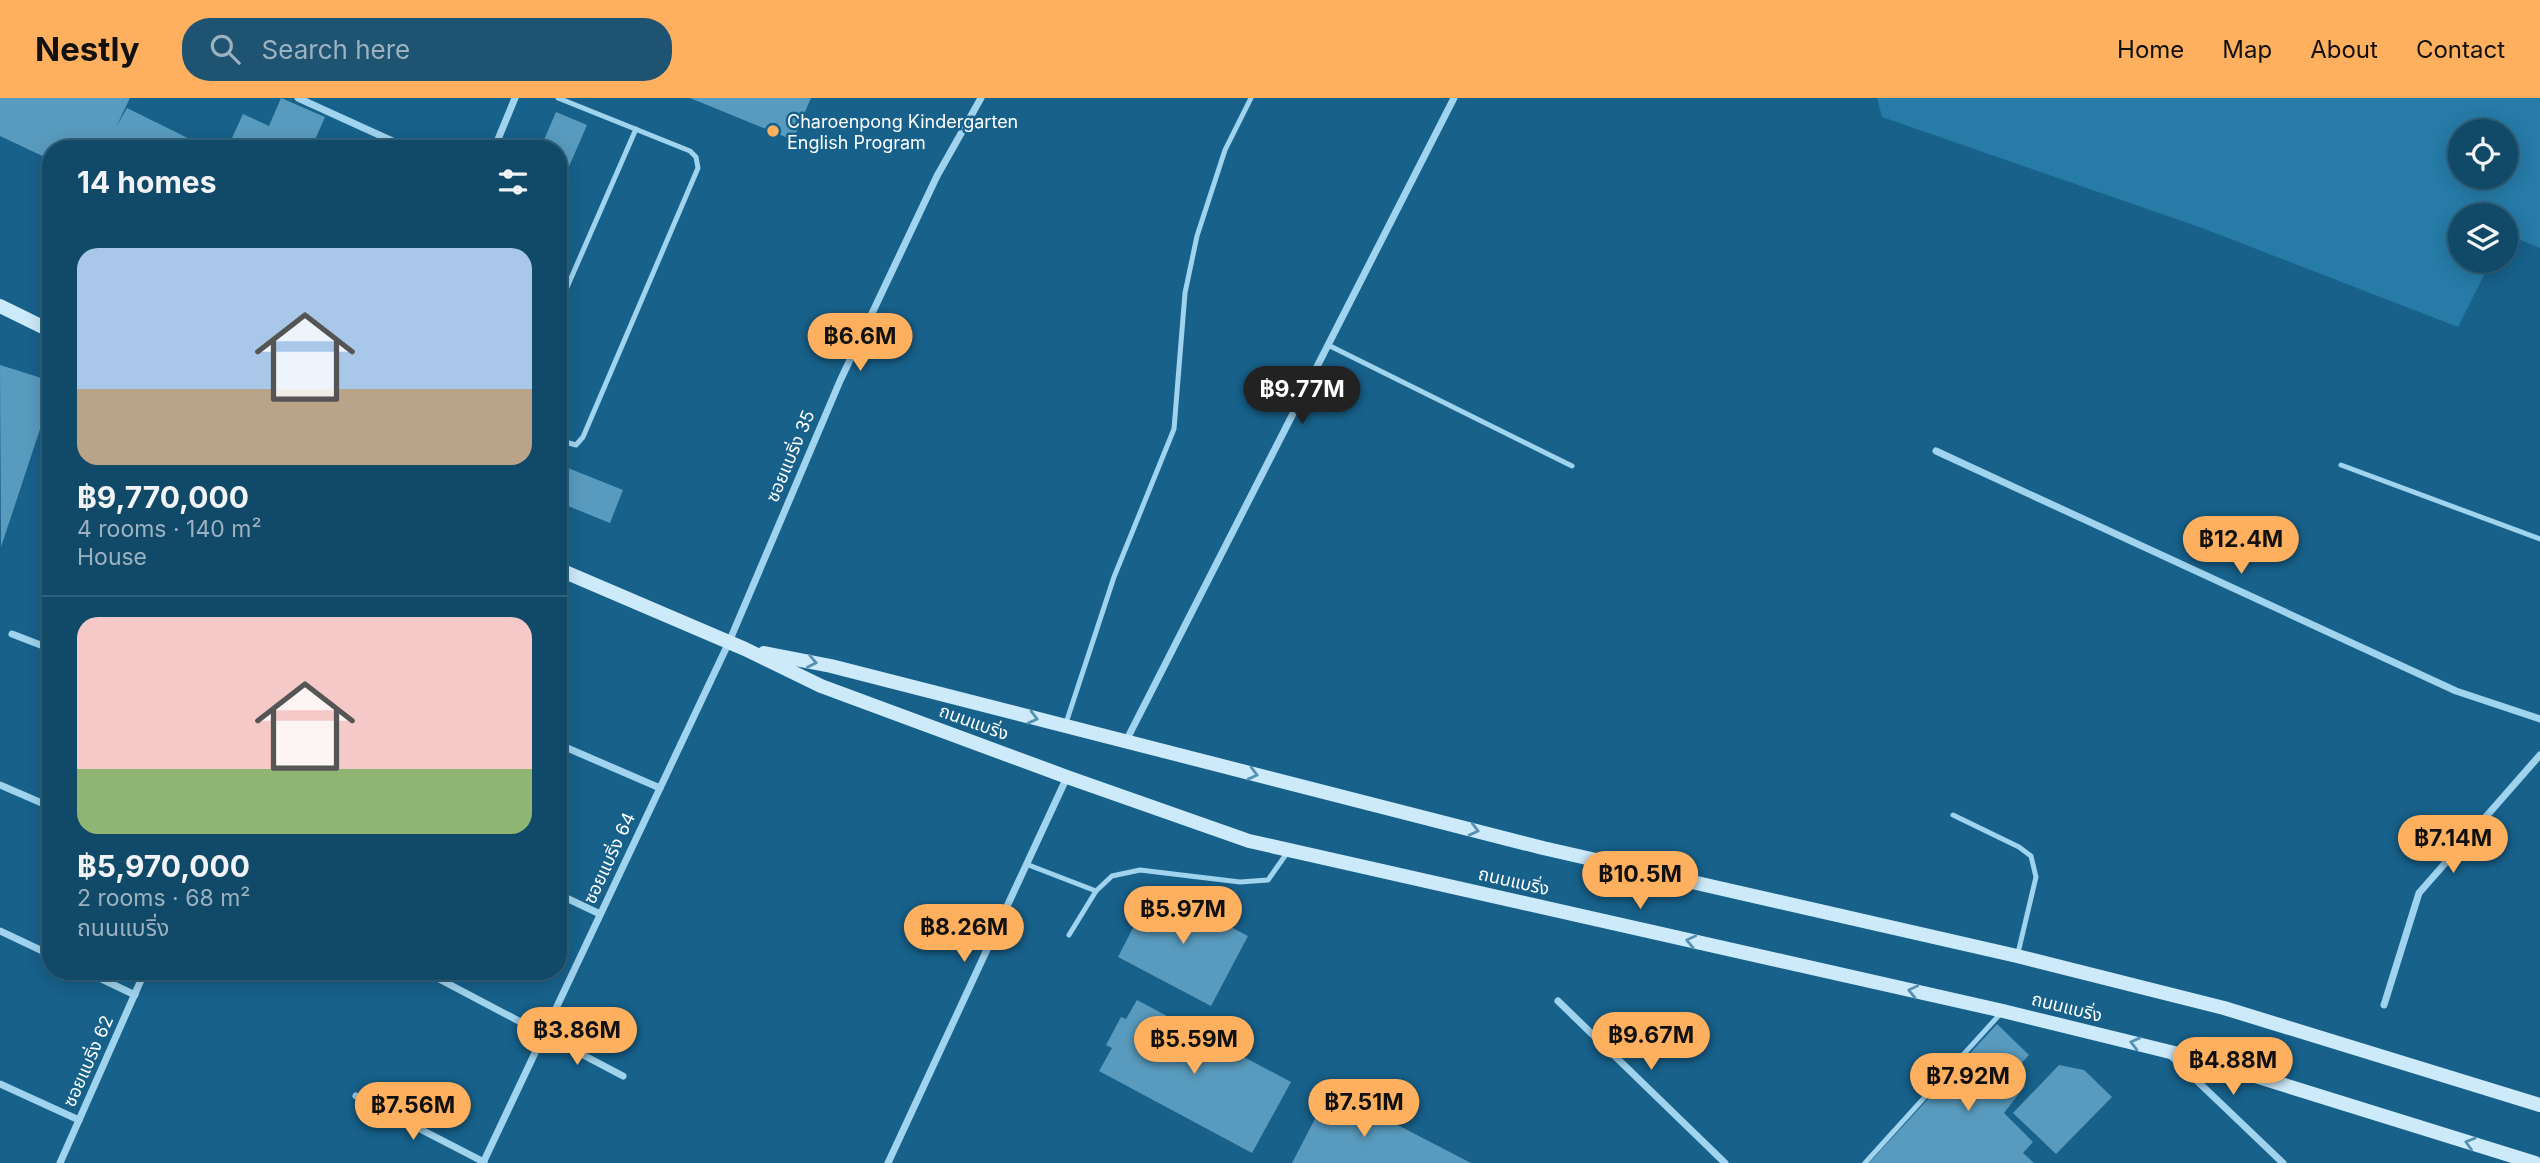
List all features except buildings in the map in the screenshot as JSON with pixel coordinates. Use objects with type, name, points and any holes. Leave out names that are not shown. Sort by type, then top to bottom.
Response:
[{"type":"main road","points":[[0,306],[42,327]]},
{"type":"main road","name":"ถนนแบริ่ง","points":[[567,573],[745,649],[821,686],[1249,841],[2003,1011],[2207,1061],[2533,1163]]},
{"type":"main road","name":"ถนนแบริ่ง","points":[[745,649],[831,666],[1543,848],[2017,956],[2224,1008],[2540,1105]]},
{"type":"street","points":[[298,98],[390,140]]},
{"type":"street","points":[[498,140],[515,98]]},
{"type":"street","name":"ซอยแบริ่ง 35","points":[[729,642],[840,381],[937,176],[981,98]]},
{"type":"street","points":[[1125,742],[1454,98]]},
{"type":"street","points":[[1936,451],[2456,691],[2540,719]]},
{"type":"street","points":[[12,634],[42,646]]},
{"type":"street","name":"ซอยแบริ่ง 64","points":[[484,1163],[729,642]]},
{"type":"street","points":[[567,748],[660,788]]},
{"type":"street","points":[[2384,1005],[2419,893],[2540,755]]},
{"type":"street","points":[[890,1162],[1067,777]]},
{"type":"street","points":[[0,785],[42,803]]},
{"type":"street","points":[[567,898],[600,914]]},
{"type":"street","points":[[0,931],[42,951]]},
{"type":"street","points":[[104,980],[135,995]]},
{"type":"street","name":"ซอยแบริ่ง 62","points":[[60,1163],[141,980]]},
{"type":"street","points":[[441,980],[623,1076]]},
{"type":"street","points":[[1558,1001],[1726,1163]]},
{"type":"street","points":[[2165,1051],[2283,1163]]},
{"type":"street","points":[[0,1084],[79,1119]]},
{"type":"street","points":[[356,1096],[484,1163]]},
{"type":"lane","points":[[558,98],[690,151],[696,157],[698,168],[583,437],[576,445],[567,442]]},
{"type":"lane","points":[[1065,726],[1114,577],[1174,429],[1185,293],[1197,236],[1225,150],[1251,98]]},
{"type":"lane","points":[[567,287],[636,129]]},
{"type":"lane","points":[[1328,345],[1572,466]]},
{"type":"lane","points":[[2341,465],[2540,539]]},
{"type":"lane","points":[[1953,815],[2019,847],[2031,856],[2036,877],[2017,956]]},
{"type":"lane","points":[[1069,935],[1096,891],[1112,876],[1140,870],[1240,882],[1268,880],[1289,850]]},
{"type":"lane","points":[[1026,864],[1096,891]]},
{"type":"lane","points":[[1865,1163],[2003,1011]]},
{"type":"shaded area","points":[[1877,98],[2540,98],[2540,248],[2518,239],[2518,203],[2448,203],[2448,273],[2485,273],[2458,327],[2202,228],[1882,117]]},
{"type":"place","name":"Charoenpong Kindergarten English Program","points":[[773,131]]}]
